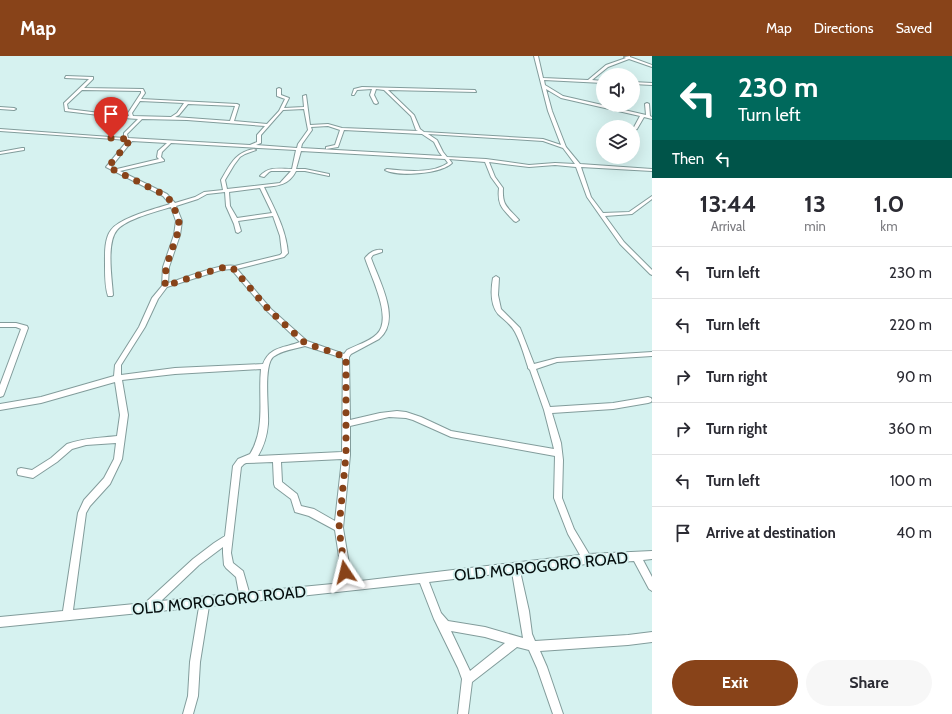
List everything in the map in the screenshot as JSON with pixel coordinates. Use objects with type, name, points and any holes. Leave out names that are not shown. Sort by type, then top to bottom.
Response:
[{"type":"street","points":[[536,56],[550,111],[564,147],[578,165],[589,197],[622,243],[652,273]]},
{"type":"street","points":[[622,56],[652,66]]},
{"type":"street","points":[[589,81],[607,66],[628,57]]},
{"type":"street","points":[[66,77],[92,78],[65,104],[66,110],[141,118],[170,118],[268,125]]},
{"type":"street","points":[[542,79],[596,82]]},
{"type":"street","points":[[640,83],[652,84]]},
{"type":"street","points":[[544,86],[562,97],[650,117],[647,104]]},
{"type":"street","points":[[353,94],[359,88],[475,91]]},
{"type":"street","points":[[374,88],[372,95],[376,103]]},
{"type":"street","points":[[81,89],[142,90],[143,93],[140,100],[130,113],[131,117]]},
{"type":"street","points":[[251,146],[259,143],[259,135],[282,109],[287,98],[279,96],[279,89]]},
{"type":"street","points":[[385,89],[413,116],[417,128],[436,141],[441,152],[450,163],[449,166],[435,170],[400,172],[387,170]]},
{"type":"street","points":[[110,295],[108,258],[114,230],[122,223],[197,198],[206,193],[281,184],[289,177],[300,149],[300,144],[310,130],[307,123],[307,108],[304,102],[305,96]]},
{"type":"street","points":[[140,100],[237,105],[230,123]]},
{"type":"street","points":[[170,118],[178,114],[187,102]]},
{"type":"street","points":[[0,108],[14,109]]},
{"type":"street","points":[[282,109],[307,108]]},
{"type":"street","points":[[640,120],[643,115]]},
{"type":"street","points":[[128,139],[125,134],[141,118]]},
{"type":"street","points":[[309,126],[328,125],[342,129],[543,140],[564,147]]},
{"type":"street","points":[[322,150],[337,146],[342,129]]},
{"type":"street","points":[[0,130],[170,142],[486,160],[529,166],[555,164],[652,170]]},
{"type":"street","points":[[128,139],[108,167],[165,195],[174,205],[178,214],[179,226],[166,267],[165,286]]},
{"type":"street","points":[[116,171],[162,160],[159,157],[160,152],[170,142]]},
{"type":"street","points":[[0,153],[22,149]]},
{"type":"street","points":[[238,231],[235,220],[228,206],[223,180],[235,161],[247,151],[300,149]]},
{"type":"street","points":[[486,160],[493,177],[501,188],[500,198],[503,206],[516,220]]},
{"type":"street","points":[[262,176],[268,170],[306,170],[327,175]]},
{"type":"street","points":[[235,268],[282,256],[285,253],[284,242],[274,214],[261,186]]},
{"type":"street","points":[[602,216],[630,213],[651,198]]},
{"type":"street","points":[[235,220],[274,214]]},
{"type":"street","points":[[348,586],[339,528],[346,455],[346,357],[349,352],[380,335],[383,330],[385,311],[381,290],[368,258],[371,254],[380,251]]},
{"type":"street","points":[[67,615],[82,513],[87,503],[103,486],[113,472],[118,459],[124,415],[118,378],[118,365],[142,327],[155,298],[165,286],[230,266],[235,268],[269,310],[305,343],[346,357]]},
{"type":"street","points":[[496,278],[495,285],[497,307],[517,328],[548,410],[557,443],[558,498],[571,531],[587,559]]},
{"type":"street","points":[[0,325],[16,325],[25,328],[0,394]]},
{"type":"street","points":[[245,597],[240,574],[227,562],[228,539],[238,466],[241,461],[246,460],[257,452],[265,419],[265,366],[269,358],[273,354],[305,343]]},
{"type":"street","points":[[531,368],[557,360],[652,354]]},
{"type":"street","points":[[0,407],[41,400],[118,378],[175,370],[265,366]]},
{"type":"street","points":[[548,410],[613,406],[648,400]]},
{"type":"street","points":[[347,424],[396,413],[414,417],[437,429],[451,434],[558,453]]},
{"type":"street","points":[[21,472],[33,474],[54,460],[70,446],[86,442],[121,439]]},
{"type":"street","points":[[246,460],[346,455]]},
{"type":"street","points":[[277,458],[278,484],[294,497],[298,509],[311,512],[339,528]]},
{"type":"street","points":[[146,607],[162,595],[196,561],[228,539]]},
{"type":"street","name":"OLD MOROGORO ROAD","points":[[0,622],[423,578],[587,559],[652,555]]},
{"type":"street","points":[[636,556],[652,586]]},
{"type":"street","points":[[515,567],[524,611],[527,635],[542,667],[558,714]]},
{"type":"street","points":[[423,578],[440,621],[463,666],[466,679],[463,714]]},
{"type":"street","points":[[188,714],[194,687],[195,662],[205,601]]},
{"type":"street","points":[[440,621],[445,625],[471,628],[532,646],[652,637]]},
{"type":"street","points":[[466,679],[516,641]]},
{"type":"route","points":[[111,138],[131,139],[108,167],[154,188],[170,198],[178,214],[179,226],[166,267],[165,286],[230,266],[235,268],[269,310],[305,343],[346,357],[346,455],[339,528],[345,572]]}]
